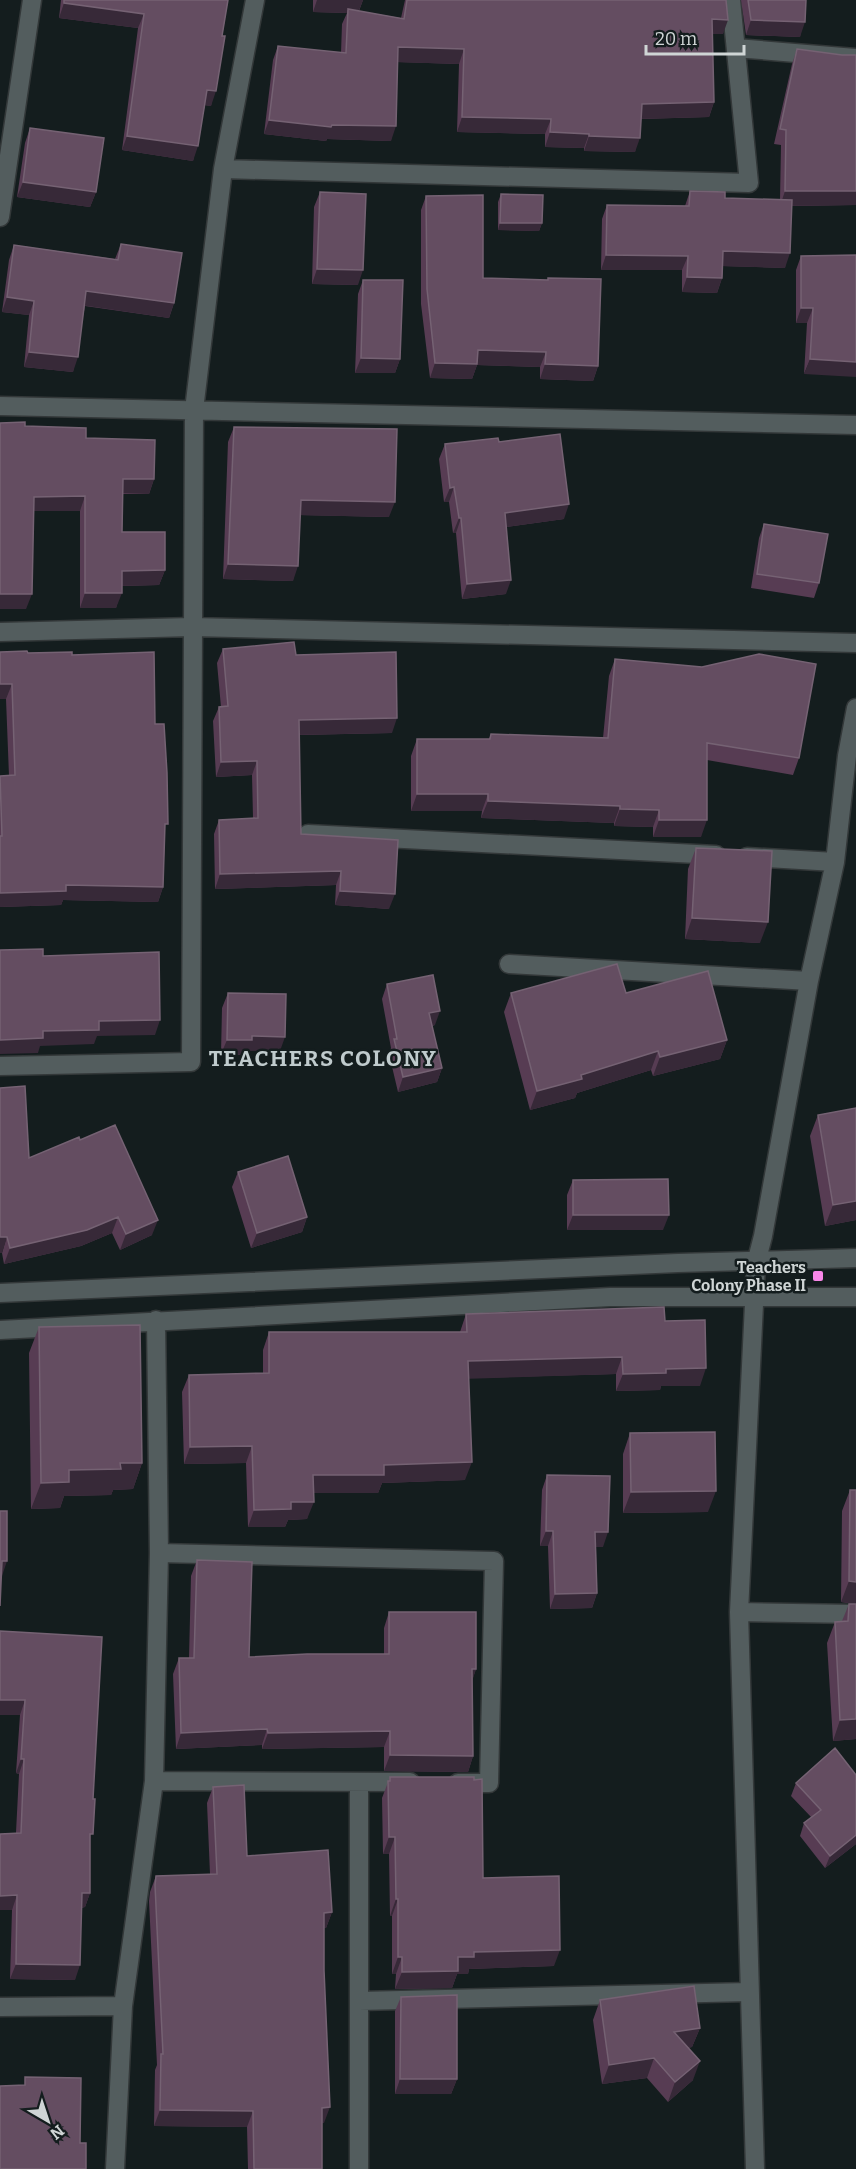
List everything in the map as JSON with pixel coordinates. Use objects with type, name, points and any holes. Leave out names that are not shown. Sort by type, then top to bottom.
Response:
[{"type":"street","points":[[0,217],[3,172],[32,0]]},
{"type":"street","points":[[0,1066],[191,1062],[194,410],[223,169],[255,0]]},
{"type":"street","points":[[223,169],[748,183],[731,0]]},
{"type":"street","points":[[736,48],[856,58]]},
{"type":"street","points":[[0,406],[856,424]]},
{"type":"street","points":[[0,633],[192,627],[856,643]]},
{"type":"street","points":[[755,2169],[739,1612],[756,1263],[763,1236],[809,981],[835,862],[852,756],[856,708]]},
{"type":"street","points":[[308,834],[835,862]]},
{"type":"street","points":[[509,964],[809,981]]},
{"type":"street","points":[[0,1293],[678,1263],[756,1263],[856,1258]]},
{"type":"street","points":[[0,1330],[610,1297],[756,1299],[856,1297]]},
{"type":"street","points":[[116,2169],[123,2006],[153,1781],[159,1553],[156,1320]]},
{"type":"street","points":[[153,1781],[489,1783],[494,1561],[159,1553]]},
{"type":"street","points":[[739,1612],[856,1614]]},
{"type":"street","points":[[359,1782],[359,2169]]},
{"type":"street","points":[[359,2001],[749,1992]]},
{"type":"street","points":[[0,2007],[123,2006]]},
{"type":"building","points":[[64,0],[228,0],[216,91],[207,90],[198,146],[127,136],[144,14],[64,3]]},
{"type":"building","points":[[407,0],[726,0],[728,20],[712,19],[714,102],[642,104],[640,138],[550,132],[551,119],[462,117],[464,49],[398,47],[396,126],[332,125],[331,127],[269,120],[278,46],[346,53],[348,9],[404,19]]},
{"type":"building","points":[[748,0],[806,0],[805,22],[751,20]]},
{"type":"building","points":[[797,49],[856,55],[856,191],[785,191],[786,130],[780,129]]},
{"type":"building","points":[[30,128],[104,138],[96,192],[23,182]]},
{"type":"building","points":[[690,191],[725,192],[725,198],[792,200],[790,253],[723,251],[722,278],[687,277],[688,256],[606,255],[607,205],[689,206]]},
{"type":"building","points":[[320,192],[366,194],[363,270],[317,269]]},
{"type":"building","points":[[501,194],[543,195],[542,223],[500,223]]},
{"type":"building","points":[[483,195],[483,278],[601,279],[598,366],[545,364],[546,352],[478,350],[477,364],[435,363],[427,289],[426,196]]},
{"type":"building","points":[[121,244],[182,253],[174,303],[86,291],[78,357],[29,352],[34,301],[7,297],[14,245],[118,260]]},
{"type":"building","points":[[856,255],[856,362],[810,359],[813,308],[801,308],[801,256]]},
{"type":"building","points":[[363,280],[403,280],[400,359],[361,358]]},
{"type":"building","points":[[25,422],[25,426],[86,428],[86,438],[155,440],[154,479],[123,479],[122,532],[165,532],[165,570],[122,571],[122,593],[85,593],[85,496],[34,497],[32,594],[0,594],[0,423]]},
{"type":"building","points":[[234,427],[397,429],[395,502],[301,500],[298,566],[228,564]]},
{"type":"building","points":[[560,434],[569,504],[505,513],[511,580],[467,584],[461,518],[459,518],[454,487],[450,488],[445,444],[498,438],[499,442]]},
{"type":"building","points":[[764,524],[828,534],[819,583],[757,574]]},
{"type":"building","points":[[294,642],[296,655],[396,652],[397,718],[299,720],[301,834],[398,840],[395,894],[340,891],[341,871],[220,874],[219,820],[258,818],[257,761],[221,762],[219,707],[228,706],[223,649]]},
{"type":"building","points":[[27,651],[28,653],[72,652],[72,655],[154,652],[155,724],[164,724],[167,773],[168,824],[165,824],[163,887],[66,885],[66,891],[0,893],[0,836],[2,836],[0,776],[15,775],[12,684],[0,684],[0,652]]},
{"type":"building","points":[[759,654],[816,664],[799,758],[707,743],[707,820],[659,820],[659,810],[620,809],[620,806],[488,801],[488,794],[417,794],[417,739],[490,739],[491,734],[608,738],[615,659],[702,667]]},
{"type":"building","points":[[696,848],[772,851],[768,922],[692,918]]},
{"type":"building","points":[[43,949],[43,956],[159,952],[160,1020],[99,1021],[99,1030],[43,1031],[43,1038],[0,1040],[0,950]]},
{"type":"building","points":[[617,964],[626,993],[708,971],[727,1040],[660,1057],[658,1051],[581,1075],[582,1079],[537,1091],[511,993]]},
{"type":"building","points":[[433,975],[440,1011],[429,1013],[442,1068],[403,1077],[394,1039],[397,1039],[387,984]]},
{"type":"building","points":[[228,993],[286,994],[285,1037],[252,1036],[252,1040],[227,1040]]},
{"type":"building","points":[[25,1086],[29,1158],[115,1125],[158,1220],[126,1234],[118,1217],[87,1230],[10,1248],[7,1237],[0,1237],[0,1088]]},
{"type":"building","points":[[856,1108],[856,1201],[833,1205],[818,1115]]},
{"type":"building","points":[[288,1156],[307,1217],[257,1233],[238,1172]]},
{"type":"building","points":[[668,1179],[669,1215],[573,1215],[573,1180]]},
{"type":"building","points":[[664,1307],[665,1321],[705,1320],[706,1368],[666,1369],[666,1373],[623,1374],[622,1357],[468,1361],[472,1462],[384,1465],[384,1475],[313,1475],[314,1502],[291,1502],[291,1509],[254,1510],[252,1446],[190,1447],[189,1375],[269,1373],[269,1332],[467,1332],[466,1314]]},
{"type":"building","points":[[140,1325],[142,1463],[120,1463],[121,1469],[69,1470],[69,1482],[41,1483],[39,1327]]},
{"type":"building","points":[[715,1432],[716,1491],[631,1492],[630,1433]]},
{"type":"building","points":[[547,1475],[610,1476],[608,1532],[595,1532],[597,1593],[555,1594],[553,1531],[546,1531]]},
{"type":"building","points":[[850,1490],[856,1490],[856,1582],[849,1581]]},
{"type":"building","points":[[0,1511],[7,1511],[7,1561],[2,1561],[0,1606]]},
{"type":"building","points":[[197,1560],[252,1562],[249,1657],[389,1654],[389,1612],[476,1612],[476,1669],[472,1669],[473,1756],[390,1755],[390,1731],[268,1733],[267,1729],[181,1733],[179,1658],[194,1658]]},
{"type":"building","points":[[849,1604],[856,1604],[856,1719],[840,1720],[835,1622],[848,1621]]},
{"type":"building","points":[[0,1631],[102,1637],[93,1834],[90,1834],[90,1893],[82,1893],[80,1965],[16,1964],[17,1895],[0,1896],[0,1834],[21,1833],[24,1759],[21,1759],[25,1700],[0,1700]]},
{"type":"building","points":[[835,1748],[856,1775],[856,1835],[830,1856],[804,1823],[821,1810],[796,1783]]},
{"type":"building","points":[[390,1777],[474,1777],[474,1780],[482,1779],[483,1878],[559,1876],[560,1950],[474,1952],[474,1957],[458,1957],[458,1971],[402,1972],[402,1957],[398,1957],[395,1837],[389,1837],[388,1781]]},
{"type":"building","points":[[244,1785],[247,1856],[328,1850],[332,1912],[324,1913],[324,1970],[330,2107],[322,2108],[322,2169],[254,2169],[253,2111],[160,2110],[161,2054],[163,2054],[156,1876],[217,1874],[213,1787]]},
{"type":"building","points":[[694,1986],[700,2028],[674,2032],[700,2061],[675,2082],[654,2058],[609,2065],[600,2000]]},
{"type":"building","points":[[457,1995],[457,2079],[400,2079],[401,1997]]},
{"type":"building","points":[[25,2077],[81,2078],[80,2143],[86,2143],[86,2169],[0,2169],[0,2086],[25,2085]]},
{"type":"place","name":"Teachers Colony Phase II","points":[[818,1276]]},
{"type":"district","name":"TEACHERS COLONY","points":[[323,1058]]}]
